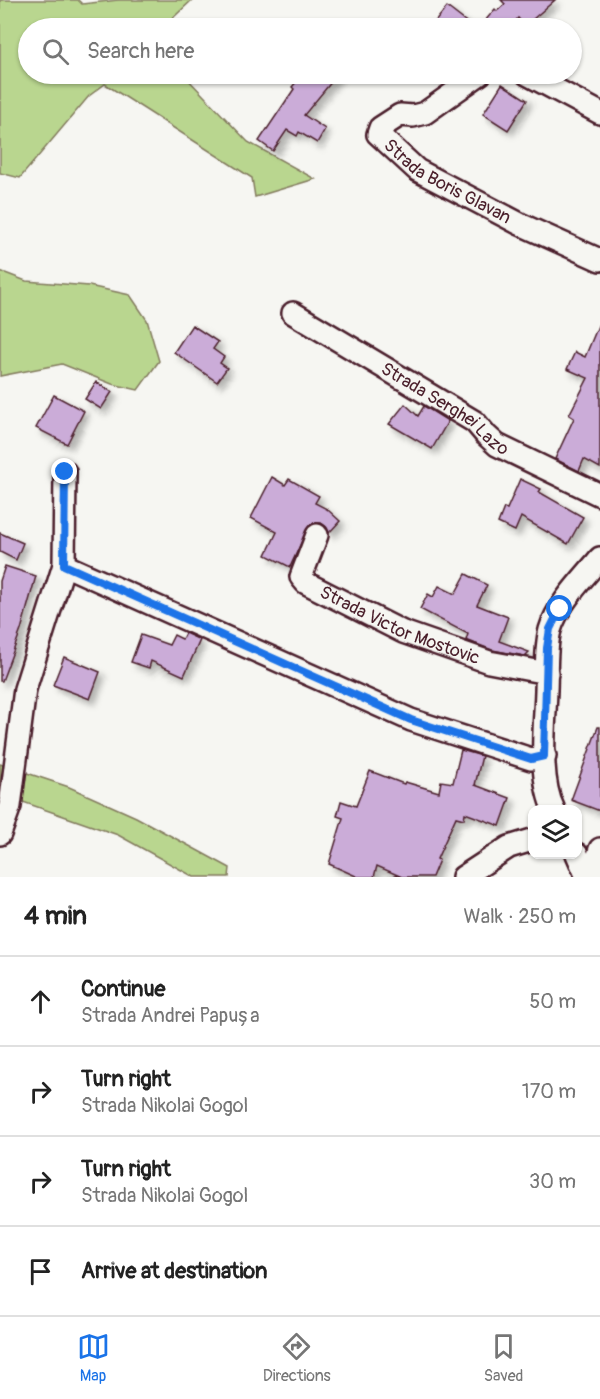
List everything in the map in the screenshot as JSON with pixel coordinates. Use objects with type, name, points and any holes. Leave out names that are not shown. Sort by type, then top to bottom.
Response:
[{"type":"street","name":"Strada Boris Glavan","points":[[466,84],[425,113],[413,116],[400,115],[380,128],[378,134],[417,170],[520,224],[600,260]]},
{"type":"street","points":[[546,84],[600,113]]},
{"type":"street","name":"Strada Serghei Lazo","points":[[293,313],[475,422],[497,445],[600,495]]},
{"type":"street","points":[[0,834],[10,806],[25,689],[64,565],[65,472]]},
{"type":"street","name":"Strada Victor Mostovic","points":[[317,535],[302,572],[301,577],[306,583],[403,632],[489,662],[547,673]]},
{"type":"street","points":[[553,805],[546,782],[544,756],[547,648],[550,629],[560,609],[600,558]]},
{"type":"street","points":[[64,565],[411,720],[531,759],[544,756]]},
{"type":"street","points":[[463,877],[509,847],[528,841]]},
{"type":"street","points":[[592,877],[600,849]]},
{"type":"street","points":[[579,859],[587,877]]},
{"type":"green space","points":[[0,0],[78,0],[82,4],[118,0],[192,0],[174,18],[18,18],[18,84],[105,84],[89,96],[20,178],[0,173]]},
{"type":"green space","points":[[105,84],[193,84],[248,142],[315,179],[255,197],[252,178]]},
{"type":"green space","points":[[0,271],[26,281],[89,286],[130,295],[147,320],[159,361],[138,390],[112,384],[62,364],[0,376]]},
{"type":"green space","points":[[0,764],[69,787],[136,817],[230,868],[229,877],[194,877],[118,835],[0,794]]},
{"type":"building","points":[[501,0],[555,0],[534,18],[487,18],[495,9],[497,11],[505,4]]},
{"type":"building","points":[[447,7],[461,18],[438,18]]},
{"type":"building","points":[[295,84],[330,84],[304,115],[325,129],[317,143],[299,132],[297,136],[287,130],[273,151],[259,141],[294,89],[292,87]]},
{"type":"building","points":[[502,84],[527,100],[508,130],[483,114]]},
{"type":"building","points":[[600,321],[600,468],[584,459],[579,471],[555,459],[574,418],[569,415],[588,378],[567,369],[575,352],[585,357]]},
{"type":"building","points":[[192,325],[218,342],[213,349],[224,357],[220,363],[227,368],[217,382],[174,352]]},
{"type":"building","points":[[96,382],[112,392],[101,409],[85,399]]},
{"type":"building","points":[[54,395],[84,411],[67,444],[36,428]]},
{"type":"building","points":[[405,404],[418,416],[424,406],[448,421],[432,449],[389,424]]},
{"type":"building","points":[[272,477],[285,485],[289,479],[319,496],[315,503],[327,509],[340,521],[329,533],[321,523],[313,523],[309,526],[290,567],[266,555],[277,532],[251,518]]},
{"type":"building","points":[[520,479],[541,489],[539,492],[583,517],[568,544],[521,517],[515,531],[498,523]]},
{"type":"building","points":[[0,533],[23,543],[16,560],[0,552]]},
{"type":"building","points":[[5,566],[36,576],[21,630],[2,681],[0,681],[0,581]]},
{"type":"building","points":[[466,574],[487,585],[477,605],[508,617],[499,641],[529,652],[525,656],[492,650],[466,640],[468,634],[420,609],[428,594],[433,597],[439,586],[455,594]]},
{"type":"building","points":[[185,633],[200,640],[184,676],[151,661],[149,668],[131,662],[141,635],[169,645],[174,635],[182,639]]},
{"type":"building","points":[[64,657],[100,672],[90,699],[53,685]]},
{"type":"building","points":[[598,727],[600,727],[600,811],[571,800]]},
{"type":"building","points":[[461,750],[482,756],[475,785],[510,798],[500,826],[465,813],[464,819],[456,817],[437,859],[439,860],[432,877],[402,877],[377,866],[374,877],[358,877],[329,864],[343,818],[337,816],[341,801],[356,806],[370,771],[404,784],[405,782],[439,792],[441,781],[453,783]]},
{"type":"route","points":[[65,472],[64,565],[411,720],[531,759],[544,756],[547,648],[550,629],[560,609]]}]
